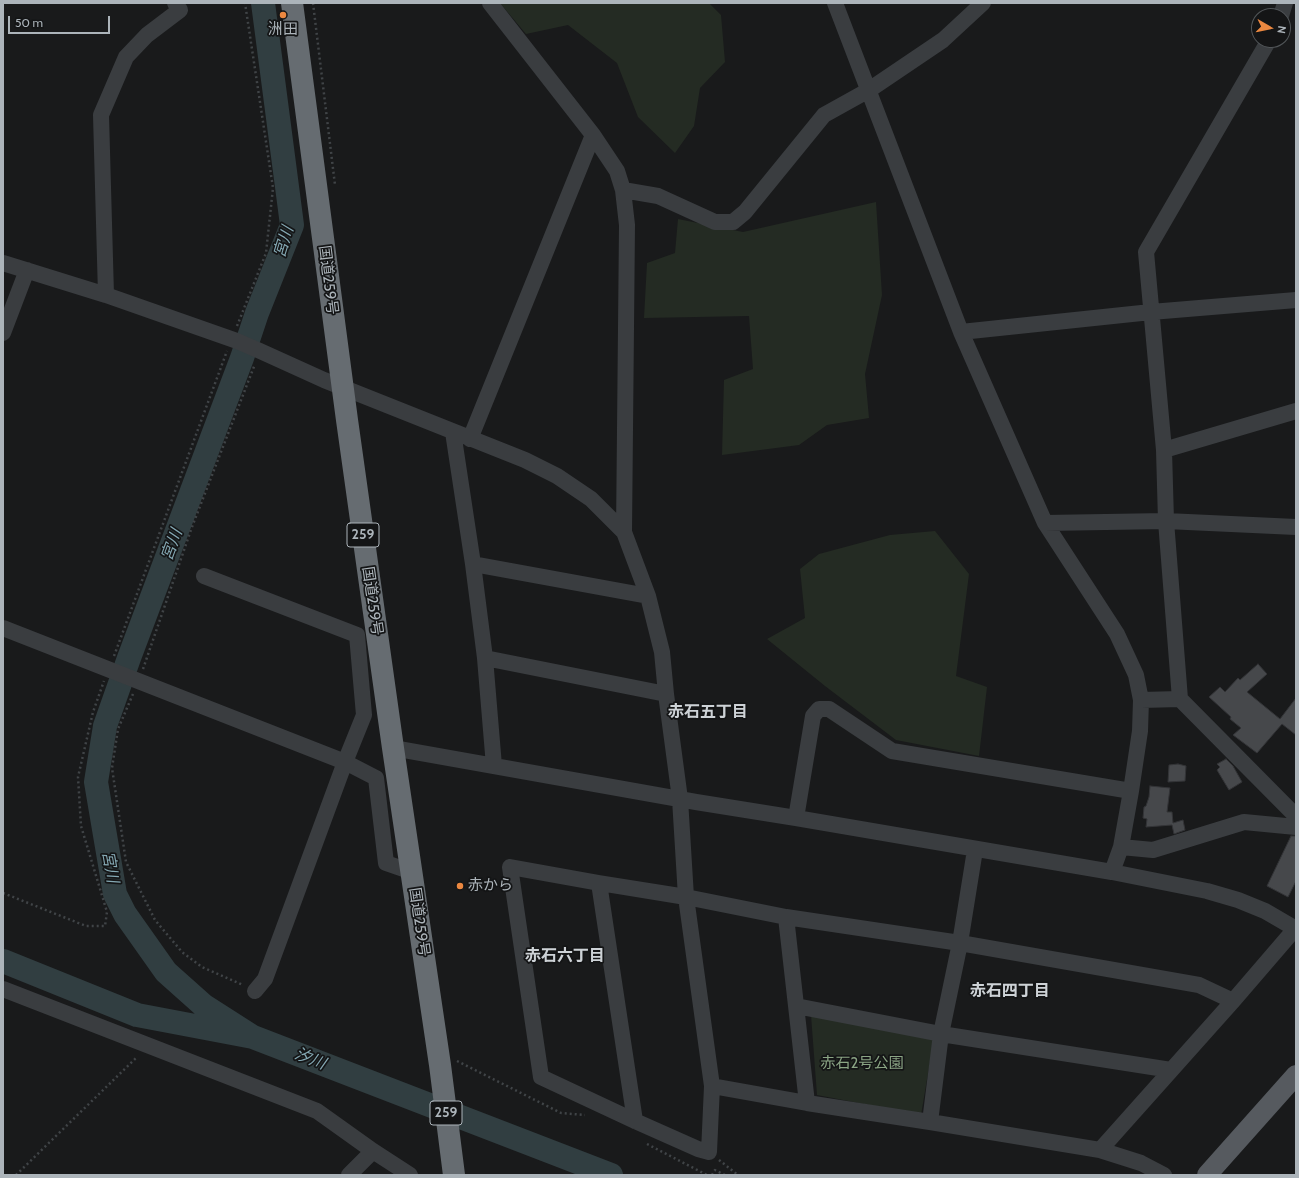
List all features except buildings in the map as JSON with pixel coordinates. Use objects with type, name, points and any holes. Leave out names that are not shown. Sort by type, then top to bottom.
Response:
[{"type":"highway","name":"国道259号","points":[[292,3],[342,387],[439,1058],[453,1168]]},
{"type":"main road","points":[[1207,1175],[1296,1075]]},
{"type":"street","points":[[106,295],[100,114],[126,57],[147,35],[180,10],[175,3]]},
{"type":"street","points":[[490,3],[593,134],[618,171],[623,190],[627,225],[624,532],[648,596],[662,652],[680,799],[686,897],[712,1086],[709,1152],[698,1149],[635,1121],[541,1077],[510,867],[686,897],[786,917],[960,943],[1199,985],[1233,1001]]},
{"type":"street","points":[[835,3],[961,332],[1045,524],[1117,634],[1136,675],[1141,700],[1140,731],[1132,791],[1121,847],[1112,872]]},
{"type":"street","points":[[623,190],[658,196],[715,222],[733,222],[745,212],[824,115],[869,90],[943,40],[983,3]]},
{"type":"street","points":[[1264,48],[1146,252],[1164,450],[1166,522],[1180,699],[1296,816]]},
{"type":"street","points":[[470,439],[593,134]]},
{"type":"street","points":[[3,263],[106,295],[258,350],[324,380],[525,460],[557,476],[591,498],[624,532]]},
{"type":"street","points":[[3,333],[26,270]]},
{"type":"street","points":[[961,332],[1151,312],[1296,300]]},
{"type":"street","points":[[1164,450],[1296,411]]},
{"type":"street","points":[[453,432],[473,564],[485,658],[494,766]]},
{"type":"street","points":[[1045,524],[1166,522],[1296,527]]},
{"type":"street","points":[[473,564],[648,596]]},
{"type":"street","points":[[204,576],[357,635],[364,715],[345,762],[265,979],[255,991]]},
{"type":"street","points":[[3,628],[345,762],[376,778],[386,863],[412,872]]},
{"type":"street","points":[[485,658],[666,694]]},
{"type":"street","points":[[1141,700],[1180,699]]},
{"type":"street","points":[[796,818],[813,716],[819,709],[829,709],[892,751],[1132,791]]},
{"type":"street","points":[[393,748],[975,850],[1112,872],[1207,891],[1238,900],[1265,911],[1296,929],[1100,1150]]},
{"type":"street","points":[[1121,847],[1154,850],[1244,822],[1296,827]]},
{"type":"street","points":[[930,1122],[941,1034],[960,943],[975,850]]},
{"type":"street","points":[[599,883],[635,1121]]},
{"type":"street","points":[[786,917],[807,1103]]},
{"type":"street","points":[[3,989],[317,1111],[373,1151],[410,1175]]},
{"type":"street","points":[[796,1006],[941,1034],[1171,1070]]},
{"type":"street","points":[[712,1086],[807,1103],[1100,1150],[1141,1163],[1164,1175]]},
{"type":"street","points":[[349,1175],[373,1151]]},
{"type":"path","points":[[3,893],[86,926],[105,926],[106,912],[81,826],[78,777],[92,712],[111,670],[266,253],[273,188],[245,3]]},
{"type":"path","points":[[255,991],[202,967],[182,952],[155,920],[126,862],[112,768],[118,729],[139,681],[192,527],[258,350]]},
{"type":"path","points":[[16,1175],[149,1045]]},
{"type":"path","points":[[439,1058],[561,1114],[592,1115]]},
{"type":"path","points":[[642,1141],[706,1175]]},
{"type":"path","points":[[709,1152],[738,1175]]},
{"type":"path","points":[[712,1175],[714,1170],[725,1175]]},
{"type":"green space","points":[[500,3],[709,3],[721,15],[725,62],[700,88],[694,126],[675,153],[638,117],[617,63],[568,25],[526,34]]},
{"type":"green space","points":[[876,202],[882,295],[865,374],[869,418],[827,425],[799,445],[722,455],[724,380],[753,369],[749,316],[644,318],[647,263],[675,253],[678,219],[743,232]]},
{"type":"green space","points":[[935,531],[969,574],[956,676],[987,687],[979,756],[896,740],[825,686],[767,639],[805,618],[800,569],[819,554],[890,535]]},
{"type":"green space","name":"赤石2号公園","points":[[811,1015],[934,1038],[921,1115],[817,1095]]},
{"type":"waterway","name":"宮川","points":[[253,1037],[203,1005],[166,972],[125,914],[115,894],[96,782],[105,726],[129,658],[242,358],[257,313],[292,225],[263,3]]},
{"type":"waterway","name":"汐川","points":[[3,961],[137,1015],[253,1037],[611,1175]]},
{"type":"place","name":"洲田","points":[[283,15]]},
{"type":"place","name":"赤から","points":[[460,886]]},
{"type":"district","name":"赤石五丁目","points":[[708,712]]},
{"type":"district","name":"赤石六丁目","points":[[565,956]]},
{"type":"district","name":"赤石四丁目","points":[[1010,991]]}]
